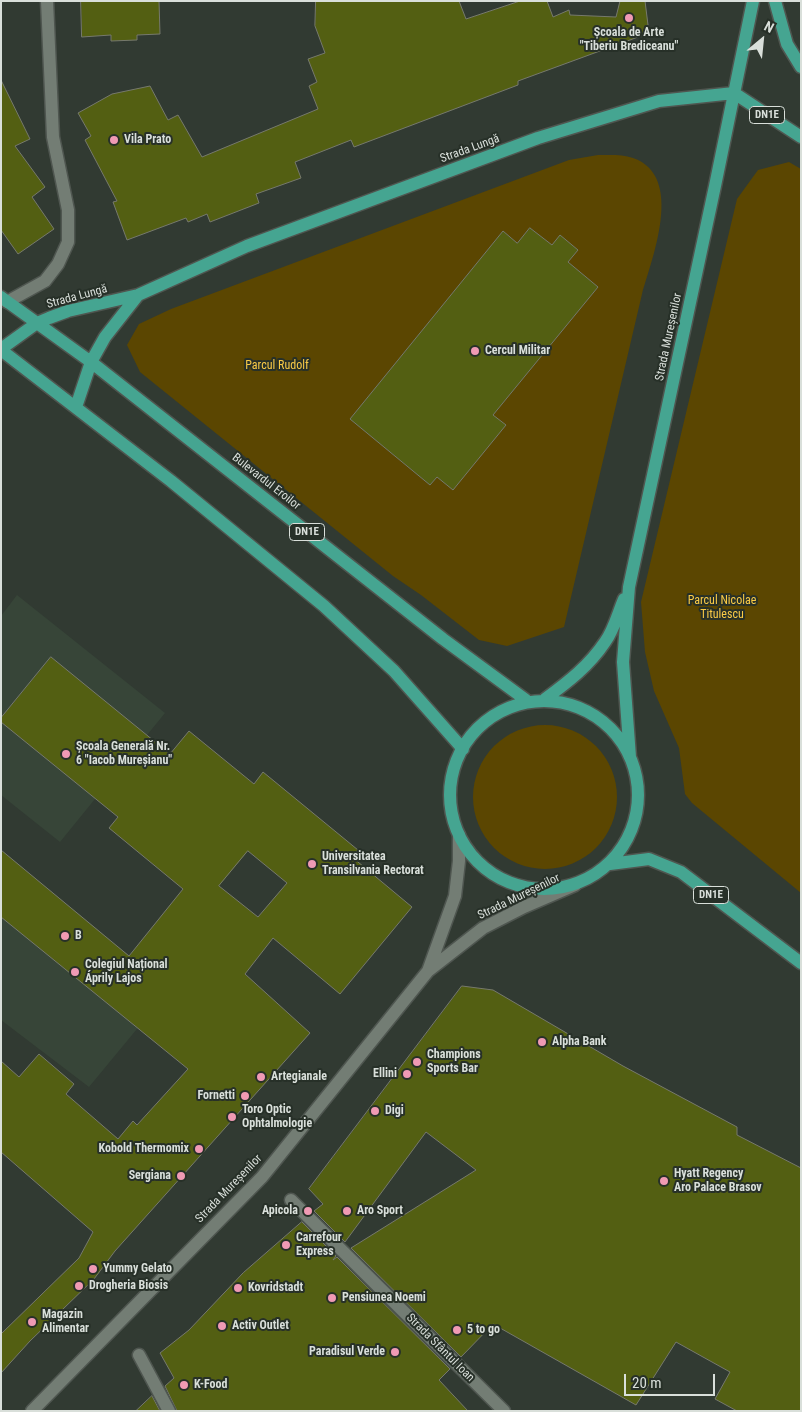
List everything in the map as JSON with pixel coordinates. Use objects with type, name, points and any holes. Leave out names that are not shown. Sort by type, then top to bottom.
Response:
[{"type":"main road","points":[[734,93],[753,1]]},
{"type":"main road","points":[[775,1],[787,44],[801,67]]},
{"type":"main road","name":"DN1E","points":[[734,93],[801,137]]},
{"type":"main road","name":"Strada Lungă","points":[[1,349],[37,323],[68,312],[138,295],[247,246],[538,138],[659,101],[734,93]]},
{"type":"main road","name":"Strada Mureșenilor","points":[[630,757],[623,662],[629,587],[734,93]]},
{"type":"main road","name":"Strada Lungă","points":[[76,407],[91,362],[106,337],[138,295]]},
{"type":"main road","name":"DN1E","points":[[4,300],[37,323]]},
{"type":"main road","name":"Bulevardul Eroilor","points":[[37,323],[91,362],[443,639],[526,700]]},
{"type":"main road","points":[[1,349],[171,481],[324,606],[394,671],[463,749]]},
{"type":"main road","name":"Strada Mureșenilor","points":[[545,699],[575,677],[606,641],[629,587]]},
{"type":"main road","name":"DN1E","points":[[545,699],[595,716],[616,734],[630,757],[638,785],[637,814],[627,841],[610,864],[593,876],[575,885],[548,890],[521,886],[495,876],[475,858],[459,835],[451,806],[452,777],[463,749],[477,730],[493,715],[507,706],[526,700],[545,699]]},
{"type":"main road","name":"DN1E","points":[[610,864],[649,859],[681,872],[801,963]]},
{"type":"street","points":[[4,300],[45,281],[58,264],[68,242],[68,210],[53,137],[47,1]]},
{"type":"street","name":"Strada Mureșenilor","points":[[428,971],[455,896],[460,861],[459,835]]},
{"type":"street","name":"Strada Mureșenilor","points":[[32,1411],[262,1177],[428,971],[483,928],[524,907],[575,885]]},
{"type":"street","name":"Strada Sfântul Ioan","points":[[290,1200],[504,1411]]},
{"type":"street","points":[[140,1356],[169,1411]]},
{"type":"shaded area","name":"Școala Generală Nr. 6 \"Iacob Mureșianu\"","points":[[17,595],[165,713],[60,842],[1,795],[1,616]]},
{"type":"shaded area","name":"Colegiul Național Áprily Lajos","points":[[1,850],[170,989],[89,1087],[1,1020]]},
{"type":"green space","name":"Parcul Rudolf","points":[[598,155],[620,155],[633,158],[649,168],[658,182],[661,199],[661,219],[564,627],[507,646],[479,640],[393,576],[140,372],[127,345],[139,324],[171,309],[569,160]],"holes":[[[530,228],[552,245],[560,236],[578,250],[568,262],[598,287],[493,415],[505,425],[453,489],[437,477],[430,485],[350,419],[503,231],[517,243]]]},
{"type":"green space","name":"Parcul Nicolae Titulescu","points":[[789,162],[801,169],[801,893],[692,803],[685,794],[679,748],[654,691],[645,652],[641,602],[737,199],[758,170]]},
{"type":"green space","points":[[545,725],[573,730],[596,746],[612,769],[617,797],[612,825],[596,848],[573,864],[545,869],[517,864],[494,848],[478,825],[473,797],[478,769],[494,746],[517,730]]},
{"type":"building","points":[[81,1],[159,1],[160,34],[137,35],[137,40],[111,41],[111,35],[82,37]]},
{"type":"building","points":[[316,1],[459,1],[466,19],[520,1],[547,1],[553,17],[569,10],[570,15],[616,17],[620,1],[645,1],[649,33],[518,81],[518,85],[354,147],[351,140],[295,162],[301,178],[256,194],[259,203],[210,222],[207,214],[188,222],[186,218],[127,240],[113,202],[117,201],[85,140],[91,136],[78,113],[112,94],[150,86],[168,120],[178,115],[202,157],[318,109],[309,86],[317,82],[308,59],[325,53],[315,26]]},
{"type":"building","points":[[1,80],[30,139],[15,146],[45,187],[32,197],[54,229],[18,254],[1,230]]},
{"type":"building","name":"Cercul Militar","points":[[530,228],[552,245],[560,235],[578,250],[568,262],[598,287],[493,415],[506,425],[453,490],[437,477],[430,485],[350,419],[503,231],[517,243]]},
{"type":"building","points":[[51,657],[170,754],[189,731],[254,784],[263,772],[358,850],[352,857],[412,907],[340,994],[273,938],[245,974],[310,1033],[115,1251],[94,1279],[30,1341],[1,1373],[1,1334],[79,1258],[93,1232],[1,1152],[1,1061],[19,1077],[39,1054],[74,1084],[66,1094],[118,1139],[133,1121],[137,1125],[188,1069],[1,917],[1,850],[129,956],[183,889],[109,828],[118,817],[1,722],[1,718]],"holes":[[[248,851],[287,883],[258,917],[219,886]]]},
{"type":"building","points":[[462,986],[493,990],[623,1066],[737,1127],[737,1135],[801,1168],[801,1411],[737,1411],[715,1399],[730,1372],[676,1342],[636,1405],[493,1324],[461,1357],[351,1248],[476,1170],[426,1132],[345,1242],[314,1211],[323,1204],[309,1189]]},
{"type":"building","points":[[302,1222],[336,1256],[333,1260],[337,1257],[450,1369],[439,1380],[468,1411],[177,1411],[165,1386],[174,1378],[160,1353],[189,1330],[243,1273]]},
{"type":"building","points":[[152,1396],[160,1411],[136,1411]]},
{"type":"place","name":"Școala de Arte \"Tiberiu Brediceanu\"","points":[[629,18]]},
{"type":"place","name":"Vila Prato","points":[[114,140]]},
{"type":"place","name":"Cercul Militar","points":[[475,351]]},
{"type":"place","name":"Școala Generală Nr. 6 \"Iacob Mureșianu\"","points":[[66,754]]},
{"type":"place","name":"Universitatea Transilvania Rectorat","points":[[312,864]]},
{"type":"place","name":"B","points":[[65,936]]},
{"type":"place","name":"Colegiul Național Áprily Lajos","points":[[75,972]]},
{"type":"place","name":"Alpha Bank","points":[[542,1042]]},
{"type":"place","name":"Champions Sports Bar","points":[[417,1062]]},
{"type":"place","name":"Ellini","points":[[407,1074]]},
{"type":"place","name":"Artegianale","points":[[261,1077]]},
{"type":"place","name":"Fornetti","points":[[245,1096]]},
{"type":"place","name":"Digi","points":[[375,1111]]},
{"type":"place","name":"Toro Optic Ophtalmologie","points":[[232,1117]]},
{"type":"place","name":"Kobold Thermomix","points":[[199,1149]]},
{"type":"place","name":"Sergiana","points":[[181,1176]]},
{"type":"place","name":"Hyatt Regency Aro Palace Brasov","points":[[664,1181]]},
{"type":"place","name":"Apicola","points":[[308,1211]]},
{"type":"place","name":"Aro Sport","points":[[347,1211]]},
{"type":"place","name":"Carrefour Express","points":[[286,1245]]},
{"type":"place","name":"Yummy Gelato","points":[[93,1269]]},
{"type":"place","name":"Drogheria Biosis","points":[[79,1286]]},
{"type":"place","name":"Kovridstadt","points":[[238,1288]]},
{"type":"place","name":"Pensiunea Noemi","points":[[332,1298]]},
{"type":"place","name":"Magazin Alimentar","points":[[32,1322]]},
{"type":"place","name":"Activ Outlet","points":[[222,1326]]},
{"type":"place","name":"5 to go","points":[[457,1330]]},
{"type":"place","name":"Paradisul Verde","points":[[395,1352]]},
{"type":"place","name":"K-Food","points":[[184,1385]]}]
